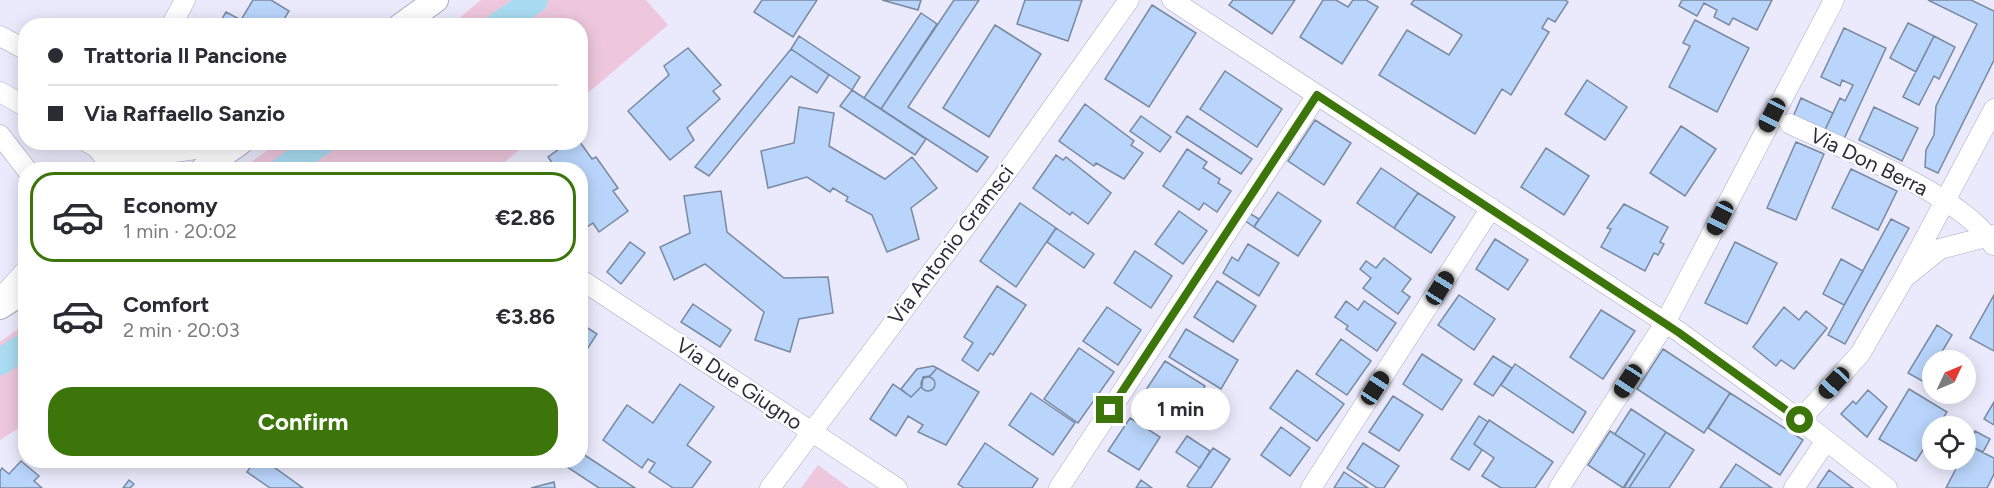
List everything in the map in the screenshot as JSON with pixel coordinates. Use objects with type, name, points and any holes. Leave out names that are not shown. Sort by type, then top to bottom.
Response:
[{"type":"street","points":[[175,18],[185,0]]},
{"type":"street","points":[[411,18],[436,0]]},
{"type":"street","name":"Via Antonio Gramsci","points":[[770,488],[1014,162],[1129,0]]},
{"type":"street","points":[[1172,0],[1665,323],[1800,420],[1887,488]]},
{"type":"street","points":[[1559,488],[1665,323],[1834,0]]},
{"type":"street","points":[[0,36],[18,46]]},
{"type":"street","points":[[0,92],[18,102]]},
{"type":"street","points":[[1059,488],[1317,95]]},
{"type":"street","points":[[1800,420],[1860,354],[1948,201],[1994,109]]},
{"type":"street","name":"Via Don Berra","points":[[1790,124],[1948,201],[1992,240]]},
{"type":"street","points":[[0,135],[21,162]]},
{"type":"street","points":[[97,150],[108,162]]},
{"type":"street","points":[[114,150],[132,154],[186,150]]},
{"type":"street","points":[[213,162],[228,150]]},
{"type":"street","points":[[1311,488],[1491,208]]},
{"type":"street","points":[[1904,278],[1940,249],[1992,240]]},
{"type":"street","points":[[0,299],[18,279]]},
{"type":"street","name":"Via Due Giugno","points":[[588,284],[897,488]]},
{"type":"street","points":[[0,307],[18,295]]},
{"type":"street","points":[[1794,488],[1826,441]]},
{"type":"shaded area","points":[[481,0],[646,0],[668,25],[588,93],[588,18],[459,18]]},
{"type":"shaded area","points":[[268,150],[519,150],[505,162],[251,162]]},
{"type":"shaded area","points":[[18,329],[18,428],[0,440],[0,342]]},
{"type":"shaded area","points":[[818,465],[849,488],[801,488]]},
{"type":"building","points":[[253,0],[271,0],[289,11],[285,18],[242,18]]},
{"type":"building","points":[[762,0],[817,0],[793,37],[754,12]]},
{"type":"building","points":[[882,0],[921,0],[918,10]]},
{"type":"building","points":[[954,0],[979,0],[908,107],[988,157],[977,172],[881,109]]},
{"type":"building","points":[[1025,0],[1082,0],[1068,41],[1017,24]]},
{"type":"building","points":[[1233,0],[1295,0],[1272,34],[1229,5]]},
{"type":"building","points":[[1323,0],[1336,0],[1348,7],[1353,0],[1366,0],[1378,7],[1342,64],[1300,37]]},
{"type":"building","points":[[1414,0],[1565,0],[1568,2],[1555,22],[1548,18],[1542,28],[1549,32],[1511,95],[1502,89],[1475,134],[1379,75],[1407,30],[1449,55],[1462,35],[1411,4]]},
{"type":"building","points":[[1682,0],[1772,0],[1757,30],[1733,18],[1729,25],[1714,17],[1717,10],[1704,3],[1697,16],[1679,6]]},
{"type":"building","points":[[1928,0],[1971,0],[1994,11],[1994,60],[1938,173],[1925,167],[1926,150],[1934,135],[1936,106],[1977,24]]},
{"type":"building","points":[[1152,5],[1196,33],[1149,107],[1105,79]]},
{"type":"building","points":[[226,12],[237,18],[223,18]]},
{"type":"building","points":[[921,13],[937,24],[881,109],[864,98]]},
{"type":"building","points":[[1695,20],[1749,48],[1717,112],[1669,87],[1690,46],[1683,43]]},
{"type":"building","points":[[1908,23],[1934,36],[1916,72],[1890,58]]},
{"type":"building","points":[[995,25],[1041,54],[989,137],[943,108]]},
{"type":"building","points":[[1844,28],[1886,48],[1843,141],[1824,132],[1840,98],[1845,101],[1853,85],[1842,80],[1840,86],[1821,77]]},
{"type":"building","points":[[799,36],[860,77],[852,90],[791,49]]},
{"type":"building","points":[[1934,36],[1955,47],[1939,79],[1934,76],[1919,105],[1903,97]]},
{"type":"building","points":[[688,48],[721,85],[713,91],[720,99],[687,128],[694,140],[670,160],[628,111],[669,75],[664,66]]},
{"type":"building","points":[[791,49],[829,75],[817,93],[791,76],[709,176],[695,167]]},
{"type":"building","points":[[1225,71],[1282,109],[1257,147],[1200,109]]},
{"type":"building","points":[[1587,80],[1627,107],[1605,140],[1565,114]]},
{"type":"building","points":[[852,90],[926,139],[915,155],[840,106]]},
{"type":"building","points":[[1801,98],[1833,113],[1824,132],[1793,117]]},
{"type":"building","points":[[1085,104],[1134,141],[1131,145],[1143,153],[1124,179],[1096,163],[1094,166],[1059,141]]},
{"type":"building","points":[[799,107],[834,113],[829,146],[885,179],[912,157],[937,188],[911,208],[919,239],[887,252],[872,215],[846,201],[848,197],[833,188],[830,192],[807,177],[768,188],[761,151],[794,143]]},
{"type":"building","points":[[1874,107],[1918,128],[1902,161],[1859,140]]},
{"type":"building","points":[[1141,116],[1171,137],[1160,152],[1130,131]]},
{"type":"building","points":[[1187,116],[1252,159],[1241,174],[1176,132]]},
{"type":"building","points":[[1315,120],[1351,143],[1324,185],[1288,161]]},
{"type":"building","points":[[1681,126],[1716,149],[1685,196],[1650,173]]},
{"type":"building","points":[[1796,142],[1824,154],[1796,220],[1767,208]]},
{"type":"building","points":[[1546,148],[1589,176],[1564,215],[1521,187]]},
{"type":"building","points":[[1187,149],[1207,162],[1203,168],[1220,179],[1218,183],[1231,191],[1217,212],[1204,203],[1199,210],[1163,186]]},
{"type":"building","points":[[558,150],[586,150],[592,159],[596,157],[618,188],[613,191],[628,211],[599,232],[593,223],[588,226],[588,162],[552,162],[548,157]]},
{"type":"building","points":[[1056,155],[1063,160],[1066,157],[1111,193],[1088,224],[1072,212],[1070,215],[1033,188]]},
{"type":"building","points":[[1381,168],[1418,193],[1394,228],[1357,203]]},
{"type":"building","points":[[1851,169],[1897,191],[1878,230],[1832,208]]},
{"type":"building","points":[[721,191],[727,232],[784,278],[828,277],[833,313],[799,319],[790,352],[755,340],[764,312],[705,264],[674,280],[660,247],[690,233],[684,196]]},
{"type":"building","points":[[1278,192],[1321,221],[1298,256],[1254,227]]},
{"type":"building","points":[[1418,193],[1455,217],[1431,253],[1394,228]]},
{"type":"building","points":[[1020,203],[1056,228],[1016,287],[980,261]]},
{"type":"building","points":[[1624,204],[1668,227],[1660,242],[1664,244],[1658,255],[1654,253],[1645,271],[1601,247],[1611,229],[1607,228]]},
{"type":"building","points":[[1179,211],[1207,231],[1183,264],[1155,244]]},
{"type":"building","points":[[1249,213],[1259,219],[1254,227],[1244,220]]},
{"type":"building","points":[[1891,219],[1909,228],[1845,344],[1828,335]]},
{"type":"building","points":[[1056,228],[1094,254],[1084,268],[1047,242]]},
{"type":"building","points":[[1495,239],[1528,260],[1508,290],[1476,269]]},
{"type":"building","points":[[630,242],[645,253],[621,284],[607,272]]},
{"type":"building","points":[[1735,242],[1777,263],[1747,324],[1705,303]]},
{"type":"building","points":[[1248,244],[1279,263],[1259,296],[1223,273],[1232,257],[1238,261]]},
{"type":"building","points":[[1135,251],[1172,276],[1151,308],[1114,283]]},
{"type":"building","points":[[1384,258],[1411,279],[1402,291],[1410,297],[1398,314],[1363,288],[1371,278],[1360,269],[1366,261],[1376,268]]},
{"type":"building","points":[[1841,259],[1863,271],[1844,305],[1823,294]]},
{"type":"building","points":[[1217,281],[1256,306],[1233,342],[1194,317]]},
{"type":"building","points":[[997,286],[1026,305],[993,355],[990,353],[978,371],[962,360],[973,343],[964,337]]},
{"type":"building","points":[[1459,295],[1495,319],[1474,350],[1438,325]]},
{"type":"building","points":[[1994,295],[1994,351],[1970,338]]},
{"type":"building","points":[[1346,301],[1358,310],[1364,301],[1396,323],[1377,351],[1346,329],[1348,326],[1335,317]]},
{"type":"building","points":[[693,304],[731,330],[720,347],[681,322]]},
{"type":"building","points":[[1107,307],[1141,330],[1118,365],[1083,341]]},
{"type":"building","points":[[1784,307],[1799,320],[1806,311],[1827,328],[1794,369],[1781,360],[1776,366],[1753,347]]},
{"type":"building","points":[[1601,310],[1635,331],[1603,379],[1570,357]]},
{"type":"building","points":[[1937,325],[1952,335],[1943,350],[1922,350],[1922,381],[1908,373]]},
{"type":"building","points":[[588,328],[597,334],[588,348]]},
{"type":"building","points":[[1186,329],[1238,360],[1221,389],[1169,357]]},
{"type":"building","points":[[1341,339],[1371,361],[1347,395],[1316,374]]},
{"type":"building","points":[[1079,348],[1114,372],[1078,423],[1044,399]]},
{"type":"building","points":[[1663,349],[1730,393],[1704,433],[1637,389]]},
{"type":"building","points":[[1422,354],[1462,380],[1442,410],[1403,384]]},
{"type":"building","points":[[1493,356],[1512,368],[1493,396],[1474,384]]},
{"type":"building","points":[[1165,361],[1205,386],[1181,425],[1140,399]]},
{"type":"building","points":[[1515,364],[1586,412],[1573,433],[1501,385]]},
{"type":"building","points":[[933,366],[937,368],[930,376],[923,377],[922,386],[911,397],[901,389],[917,369]]},
{"type":"building","points":[[937,368],[979,392],[946,445],[918,432],[923,425],[908,416],[896,436],[870,419],[893,384],[911,397],[922,386],[923,377],[930,376]]},
{"type":"building","points":[[1297,370],[1344,404],[1317,441],[1270,408]]},
{"type":"building","points":[[925,377],[931,377],[935,384],[931,391],[925,391],[921,387],[921,381]]},
{"type":"building","points":[[680,384],[714,407],[687,445],[711,462],[692,488],[673,488],[649,472],[655,463],[648,459],[642,468],[603,440],[627,405],[653,423]]},
{"type":"building","points":[[1909,389],[1922,397],[1922,404],[1934,404],[1947,412],[1944,416],[1922,416],[1922,452],[1916,461],[1879,439]]},
{"type":"building","points":[[1868,390],[1887,407],[1867,437],[1841,414],[1853,401],[1856,404]]},
{"type":"building","points":[[1031,393],[1075,423],[1053,455],[1009,425]]},
{"type":"building","points":[[1730,393],[1803,440],[1780,475],[1708,428]]},
{"type":"building","points":[[1393,396],[1423,415],[1399,451],[1369,432]]},
{"type":"building","points":[[1994,402],[1994,425],[1984,419]]},
{"type":"building","points":[[1631,409],[1666,432],[1629,488],[1624,488],[1645,454],[1615,434]]},
{"type":"building","points":[[1479,416],[1488,422],[1474,444],[1482,450],[1469,470],[1451,459]]},
{"type":"building","points":[[1130,418],[1160,437],[1139,470],[1108,451]]},
{"type":"building","points":[[1489,420],[1553,462],[1535,488],[1501,488],[1482,476],[1494,458],[1474,444]]},
{"type":"building","points":[[1281,427],[1310,448],[1290,476],[1261,455]]},
{"type":"building","points":[[1610,431],[1645,454],[1623,488],[1588,465]]},
{"type":"building","points":[[1666,432],[1694,450],[1669,488],[1629,488]]},
{"type":"building","points":[[1976,432],[1990,439],[1983,452],[1976,449]]},
{"type":"building","points":[[1187,436],[1210,451],[1200,468],[1176,452]]},
{"type":"building","points":[[985,443],[1038,479],[1032,488],[964,488],[958,484]]},
{"type":"building","points":[[1363,443],[1399,466],[1384,488],[1377,488],[1347,468]]},
{"type":"building","points":[[1213,448],[1230,459],[1211,488],[1190,488],[1187,486]]},
{"type":"building","points":[[1976,449],[1994,458],[1994,474],[1987,488],[1946,488],[1955,470],[1976,470]]},
{"type":"building","points":[[588,457],[635,488],[599,488],[569,468],[588,468]]},
{"type":"building","points":[[18,464],[18,468],[29,468],[39,476],[34,481],[42,488],[0,488],[2,468],[9,474]]},
{"type":"building","points":[[1736,464],[1772,488],[1720,488]]},
{"type":"building","points":[[250,468],[275,468],[303,488],[270,488],[247,472]]},
{"type":"building","points":[[1829,470],[1853,488],[1817,488]]},
{"type":"building","points":[[1344,472],[1368,488],[1334,488]]},
{"type":"building","points":[[129,480],[134,484],[130,488],[123,488]]},
{"type":"building","points":[[1141,480],[1152,488],[1136,488]]},
{"type":"building","points":[[554,482],[555,488],[531,488]]},
{"type":"waterway","points":[[509,18],[535,0]]},
{"type":"waterway","points":[[293,162],[311,150]]},
{"type":"waterway","points":[[0,362],[18,350]]},
{"type":"route","points":[[1110,410],[1317,95],[1678,332],[1800,420]]}]
